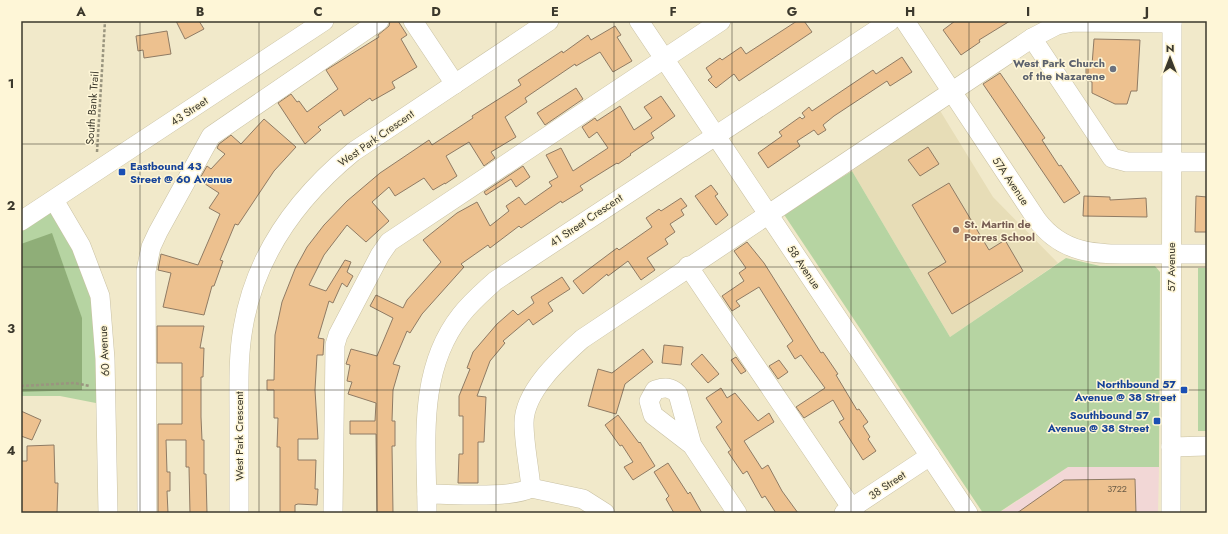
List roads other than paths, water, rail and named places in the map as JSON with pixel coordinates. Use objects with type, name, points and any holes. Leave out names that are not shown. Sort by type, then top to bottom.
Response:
[{"type":"street","name":"43 Street","points":[[21,221],[324,21]]},
{"type":"street","points":[[147,513],[146,271],[151,247],[158,232],[211,136],[379,21]]},
{"type":"street","points":[[413,21],[455,84]]},
{"type":"street","name":"West Park Crescent","points":[[239,513],[240,344],[247,309],[260,272],[282,226],[301,201],[333,168],[353,152],[549,21]]},
{"type":"street","name":"58 Avenue","points":[[639,21],[968,513]]},
{"type":"street","points":[[334,513],[335,346],[338,335],[380,255],[389,242],[721,21]]},
{"type":"street","name":"41 Street Crescent","points":[[427,513],[427,410],[430,386],[440,351],[460,316],[472,302],[495,281],[890,21]]},
{"type":"street","name":"57A Avenue","points":[[905,21],[1038,220],[1052,237],[1064,244],[1089,253],[1207,254]]},
{"type":"street","points":[[531,488],[524,422],[531,398],[551,368],[582,339],[688,266],[1032,38],[1057,25],[1074,22],[1172,22]]},
{"type":"street","name":"57 Avenue","points":[[1171,513],[1172,22]]},
{"type":"street","points":[[1032,38],[1112,158],[1127,162],[1207,162]]},
{"type":"street","name":"60 Avenue","points":[[54,200],[81,246],[100,296],[106,390],[108,513]]},
{"type":"street","points":[[688,266],[850,511]]},
{"type":"street","points":[[692,445],[737,513]]},
{"type":"street","points":[[1171,446],[1207,446]]},
{"type":"street","name":"38 Street","points":[[850,511],[930,456]]},
{"type":"street","points":[[427,494],[504,494],[531,488],[583,499],[605,513]]},
{"type":"place","name":"West Park Church of the Nazarene","points":[[1113,69]]},
{"type":"place","name":"Eastbound 43 Street @ 60 Avenue","points":[[122,172]]},
{"type":"place","name":"St. Martin de Porres School","points":[[956,230]]},
{"type":"place","name":"Northbound 57 Avenue @ 38 Street","points":[[1184,390]]},
{"type":"place","name":"Southbound 57 Avenue @ 38 Street","points":[[1157,421]]}]
